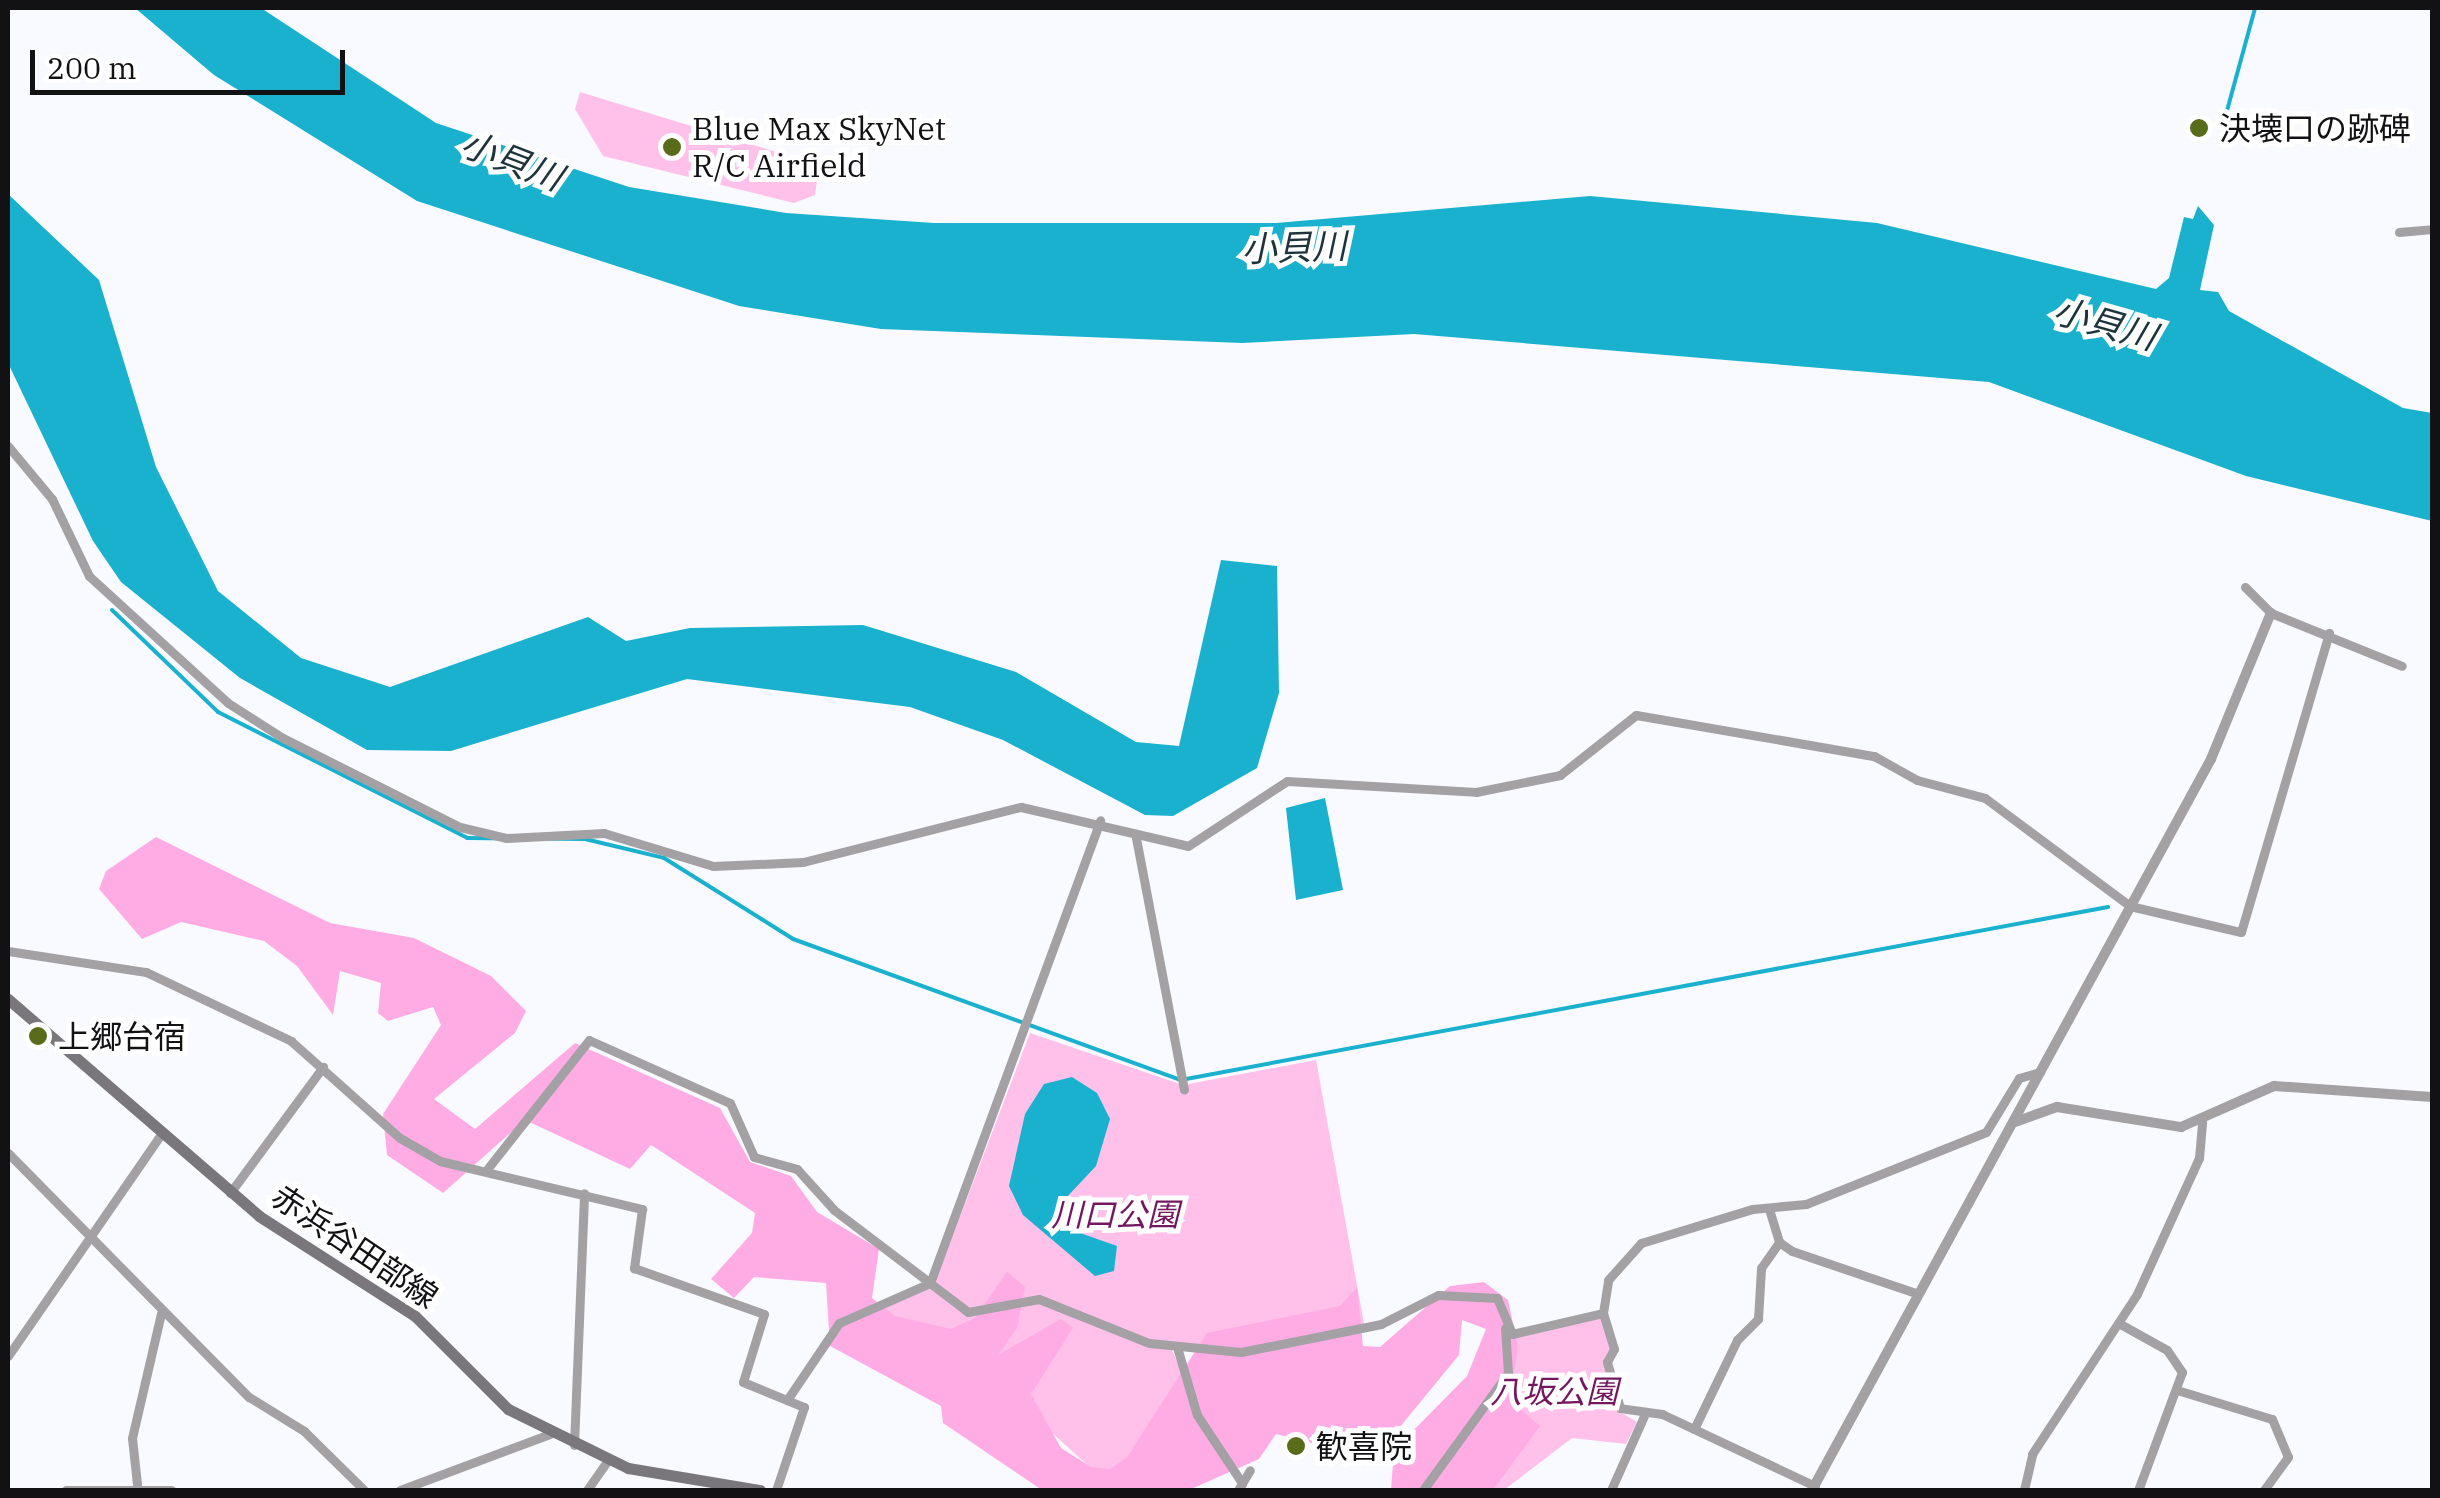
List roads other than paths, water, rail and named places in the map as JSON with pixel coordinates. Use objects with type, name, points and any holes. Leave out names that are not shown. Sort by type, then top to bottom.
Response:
[{"type":"main road","name":"赤浜谷田部線","points":[[8,999],[160,1136],[230,1193],[415,1316],[494,1397],[550,1434],[606,1461],[760,1490]]},
{"type":"street","points":[[2399,232],[2432,228]]},
{"type":"street","points":[[8,446],[52,499],[88,576],[228,703],[460,827],[506,838],[604,833],[713,866],[769,867],[1021,808],[1100,820],[1136,838],[1188,846],[1287,781],[1476,792],[1560,775],[1636,715],[1874,756],[1985,798],[2130,906],[2241,932],[2328,633]]},
{"type":"street","points":[[2246,587],[2271,613],[2402,666]]},
{"type":"street","points":[[2040,1072],[2019,1078],[1986,1132],[1806,1204],[1769,1209],[1641,1242],[1608,1280],[1603,1313],[1614,1334],[1606,1362],[1614,1397],[1644,1416],[1694,1429],[1814,1488],[2211,759],[2271,613]]},
{"type":"street","points":[[786,1400],[839,1324],[930,1282],[1100,820]]},
{"type":"street","points":[[1136,838],[1184,1089]]},
{"type":"street","points":[[8,950],[146,972],[291,1041],[400,1138],[440,1161],[488,1168],[642,1209],[634,1268],[764,1314],[742,1382],[804,1406],[776,1490]]},
{"type":"street","points":[[488,1168],[589,1040],[730,1104],[754,1157],[797,1168],[834,1210],[968,1312],[1040,1299],[1177,1348],[1241,1352],[1365,1329],[1438,1296],[1497,1298],[1505,1328],[1508,1373],[1423,1490]]},
{"type":"street","points":[[230,1193],[324,1067]]},
{"type":"street","points":[[2011,1126],[2057,1107],[2155,1126],[2202,1122],[2274,1086],[2432,1097]]},
{"type":"street","points":[[2024,1490],[2032,1454],[2122,1325],[2200,1158],[2202,1122]]},
{"type":"street","points":[[8,1356],[90,1231],[160,1136]]},
{"type":"street","points":[[8,1153],[90,1231],[161,1313],[364,1490]]},
{"type":"street","points":[[574,1445],[584,1193]]},
{"type":"street","points":[[1769,1209],[1779,1242]]},
{"type":"street","points":[[1779,1242],[1918,1294]]},
{"type":"street","points":[[1694,1429],[1737,1340],[1758,1320],[1761,1268],[1779,1242]]},
{"type":"street","points":[[137,1484],[132,1438],[161,1313]]},
{"type":"street","points":[[1505,1328],[1603,1313]]},
{"type":"street","points":[[2122,1325],[2178,1360],[2177,1390],[2138,1490]]},
{"type":"street","points":[[1177,1348],[1197,1415],[1240,1486],[1250,1470]]},
{"type":"street","points":[[2177,1390],[2272,1419],[2288,1457],[2264,1490]]},
{"type":"street","points":[[1611,1490],[1644,1416]]},
{"type":"street","points":[[400,1490],[550,1434]]},
{"type":"street","points":[[587,1490],[606,1461]]},
{"type":"street","points":[[66,1490],[137,1484],[171,1490]]},
{"type":"water","name":"小貝川","points":[[135,8],[261,8],[436,123],[629,187],[786,213],[934,223],[1276,223],[1590,196],[1877,223],[2156,289],[2169,278],[2184,217],[2193,219],[2198,206],[2214,225],[2200,290],[2218,292],[2229,311],[2403,408],[2432,413],[2432,521],[2246,476],[1989,382],[1414,334],[1242,343],[881,329],[739,306],[417,201],[214,75]]},
{"type":"water","points":[[8,194],[99,280],[156,467],[218,591],[301,658],[390,687],[588,617],[626,641],[690,628],[863,625],[1016,672],[1136,742],[1179,746],[1221,560],[1277,566],[1279,693],[1257,768],[1173,816],[1145,815],[1003,740],[910,707],[687,679],[451,751],[367,750],[240,678],[121,582],[93,541],[8,363]]},
{"type":"water","points":[[1325,798],[1343,890],[1296,900],[1286,808]]},
{"type":"water","points":[[1072,1077],[1097,1093],[1110,1119],[1096,1166],[1065,1199],[1083,1234],[1117,1246],[1114,1271],[1095,1276],[1023,1215],[1009,1186],[1025,1114],[1044,1084]]},
{"type":"waterway","points":[[2225,118],[2255,8]]},
{"type":"waterway","points":[[112,610],[218,712],[467,838],[585,839],[664,858],[793,939],[1178,1079]]},
{"type":"waterway","points":[[1186,1079],[2108,907]]},
{"type":"place","name":"決壊口の跡碑","points":[[2199,128]]},
{"type":"place","name":"Blue Max SkyNet R/C Airfield","points":[[672,147]]},
{"type":"place","name":"上郷台宿","points":[[38,1036]]},
{"type":"place","name":"歓喜院","points":[[1296,1446]]},
{"type":"park label","name":"川口公園","points":[[1115,1214]]},
{"type":"park label","name":"八坂公園","points":[[1554,1391]]}]
